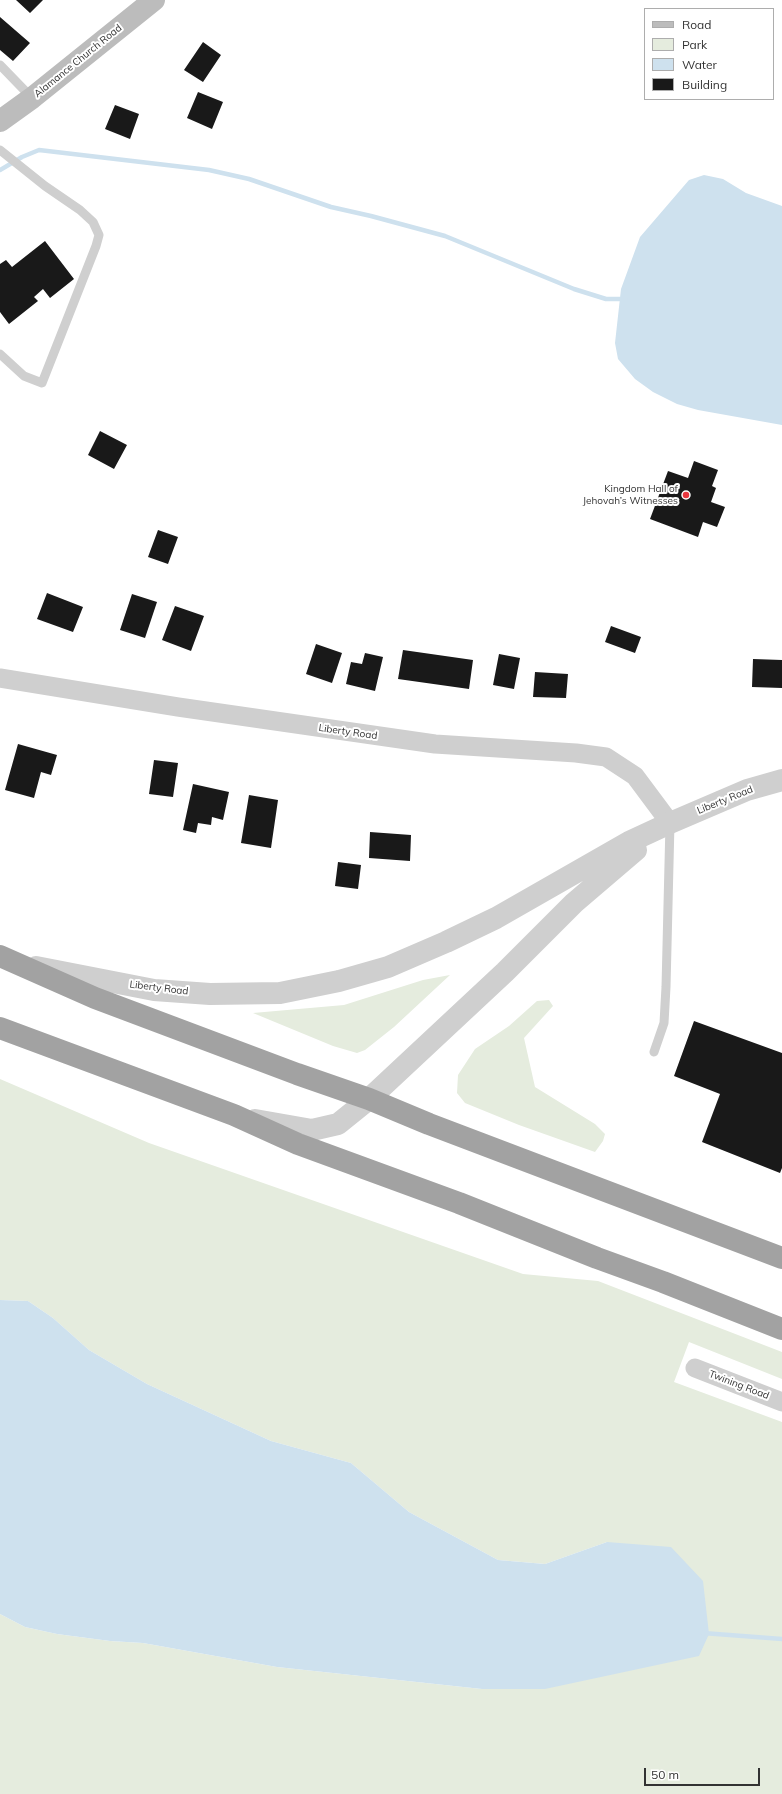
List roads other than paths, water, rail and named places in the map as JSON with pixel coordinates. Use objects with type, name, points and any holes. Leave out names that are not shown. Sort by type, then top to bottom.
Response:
[{"type":"highway","points":[[0,956],[95,998],[297,1074],[369,1099],[429,1124],[782,1258]]},
{"type":"highway","points":[[0,1028],[234,1115],[298,1144],[459,1203],[782,1329]]},
{"type":"main road","name":"Alamance Church Road","points":[[0,121],[32,98],[154,0]]},
{"type":"street","name":"Liberty Road","points":[[0,678],[178,707],[436,744],[576,753],[606,757],[635,776],[670,823]]},
{"type":"street","name":"Liberty Road","points":[[20,964],[154,990],[210,994],[280,993],[339,981],[388,968],[446,942],[496,918],[628,842],[747,790],[782,780]]},
{"type":"street","name":"Liberty Road","points":[[234,1115],[312,1130],[338,1124],[369,1099],[505,972],[574,903],[612,869],[670,823]]},
{"type":"street","name":"Twining Road","points":[[695,1368],[782,1402]]},
{"type":"lane","points":[[0,65],[32,98]]},
{"type":"lane","points":[[0,150],[45,186],[80,210],[93,222],[99,235],[42,383],[24,376],[0,354]]},
{"type":"lane","points":[[654,1052],[664,1023],[670,823]]},
{"type":"water","points":[[704,175],[723,179],[746,193],[782,206],[782,425],[698,410],[677,404],[653,392],[635,379],[618,359],[615,343],[621,289],[640,237],[689,180]]},
{"type":"water","points":[[0,1300],[28,1301],[53,1318],[89,1350],[147,1384],[271,1441],[351,1463],[409,1512],[498,1560],[545,1564],[607,1542],[671,1547],[703,1581],[709,1634],[699,1656],[545,1689],[482,1689],[277,1667],[143,1643],[110,1641],[57,1634],[25,1627],[0,1614]]},
{"type":"waterway","points":[[0,170],[22,157],[39,150],[209,170],[249,179],[331,207],[445,236],[574,289],[606,299],[625,299]]},
{"type":"waterway","points":[[703,1633],[782,1639]]},
{"type":"place","name":"Kingdom Hall of Jehovah’s Witnesses","points":[[686,495]]}]
